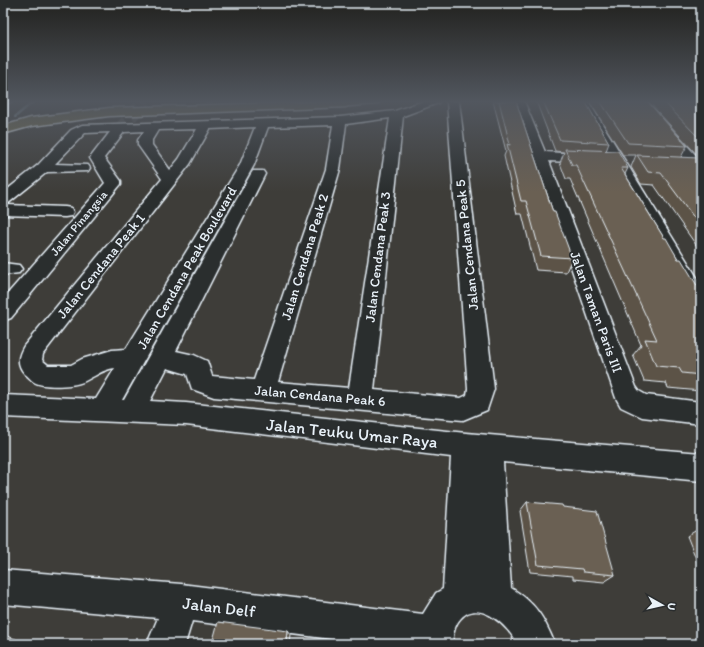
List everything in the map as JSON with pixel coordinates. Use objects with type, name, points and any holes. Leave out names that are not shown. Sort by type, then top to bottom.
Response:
[{"type":"street","points":[[3,201],[43,168],[78,131]]},
{"type":"street","name":"Jalan Pinangsia","points":[[3,313],[112,184],[113,181],[97,158],[118,131]]},
{"type":"street","points":[[151,131],[145,140],[145,146],[170,180]]},
{"type":"street","name":"Jalan Cendana Peak 1","points":[[134,358],[112,359],[90,366],[74,375],[42,374],[30,363],[32,352],[185,161],[202,131]]},
{"type":"street","name":"Jalan Cendana Peak Boulevard","points":[[103,410],[134,358],[220,228],[244,185],[247,165],[266,131]]},
{"type":"street","name":"Jalan Cendana Peak 2","points":[[263,391],[333,169],[338,131]]},
{"type":"street","name":"Jalan Cendana Peak 3","points":[[360,400],[395,131]]},
{"type":"street","name":"Jalan Cendana Peak 5","points":[[456,131],[481,390]]},
{"type":"street","name":"Jalan Taman Paris III","points":[[530,131],[625,390],[630,398],[642,406],[701,413]]},
{"type":"street","points":[[604,131],[626,161],[701,301]]},
{"type":"street","points":[[667,131],[699,168]]},
{"type":"street","points":[[540,156],[626,161]]},
{"type":"street","points":[[673,164],[699,168]]},
{"type":"street","points":[[43,168],[83,168]]},
{"type":"street","points":[[3,210],[65,212]]},
{"type":"street","name":"Jalan Cendana Peak Boulevard","points":[[132,411],[161,357],[220,228]]},
{"type":"street","name":"Jalan Cendana Peak 6","points":[[161,357],[186,362],[198,368],[201,382],[214,387],[463,409],[478,402],[481,390]]},
{"type":"street","name":"Jalan Teuku Umar Raya","points":[[3,406],[186,414],[477,446],[701,467]]},
{"type":"street","points":[[460,596],[477,446]]},
{"type":"street","points":[[477,446],[494,597]]},
{"type":"street","name":"Jalan Delf","points":[[3,587],[181,602],[433,639]]},
{"type":"street","points":[[433,639],[440,617],[449,605],[460,596],[477,593],[494,597],[510,605],[524,620],[536,644]]},
{"type":"street","points":[[166,644],[181,602]]},
{"type":"building","points":[[507,131],[526,131],[553,212],[555,212],[572,258],[541,256],[526,201],[521,201],[507,144],[510,145]]},
{"type":"building","points":[[556,131],[602,131],[609,143],[560,140]]},
{"type":"building","points":[[620,131],[674,131],[687,146],[628,143]]},
{"type":"building","points":[[692,131],[701,131],[701,140]]},
{"type":"building","points":[[565,149],[618,151],[628,168],[621,168],[664,238],[666,238],[678,259],[681,259],[701,292],[701,375],[682,373],[679,368],[656,366],[645,339],[657,340],[576,165],[572,165]]},
{"type":"building","points":[[637,155],[699,158],[701,161],[701,227],[661,173],[648,172]]},
{"type":"building","points":[[527,502],[562,505],[563,507],[597,511],[615,575],[583,572],[582,569],[538,565]]},
{"type":"building","points":[[218,622],[288,631],[287,644],[212,644]]},
{"type":"waterway","points":[[3,151],[6,135]]}]
